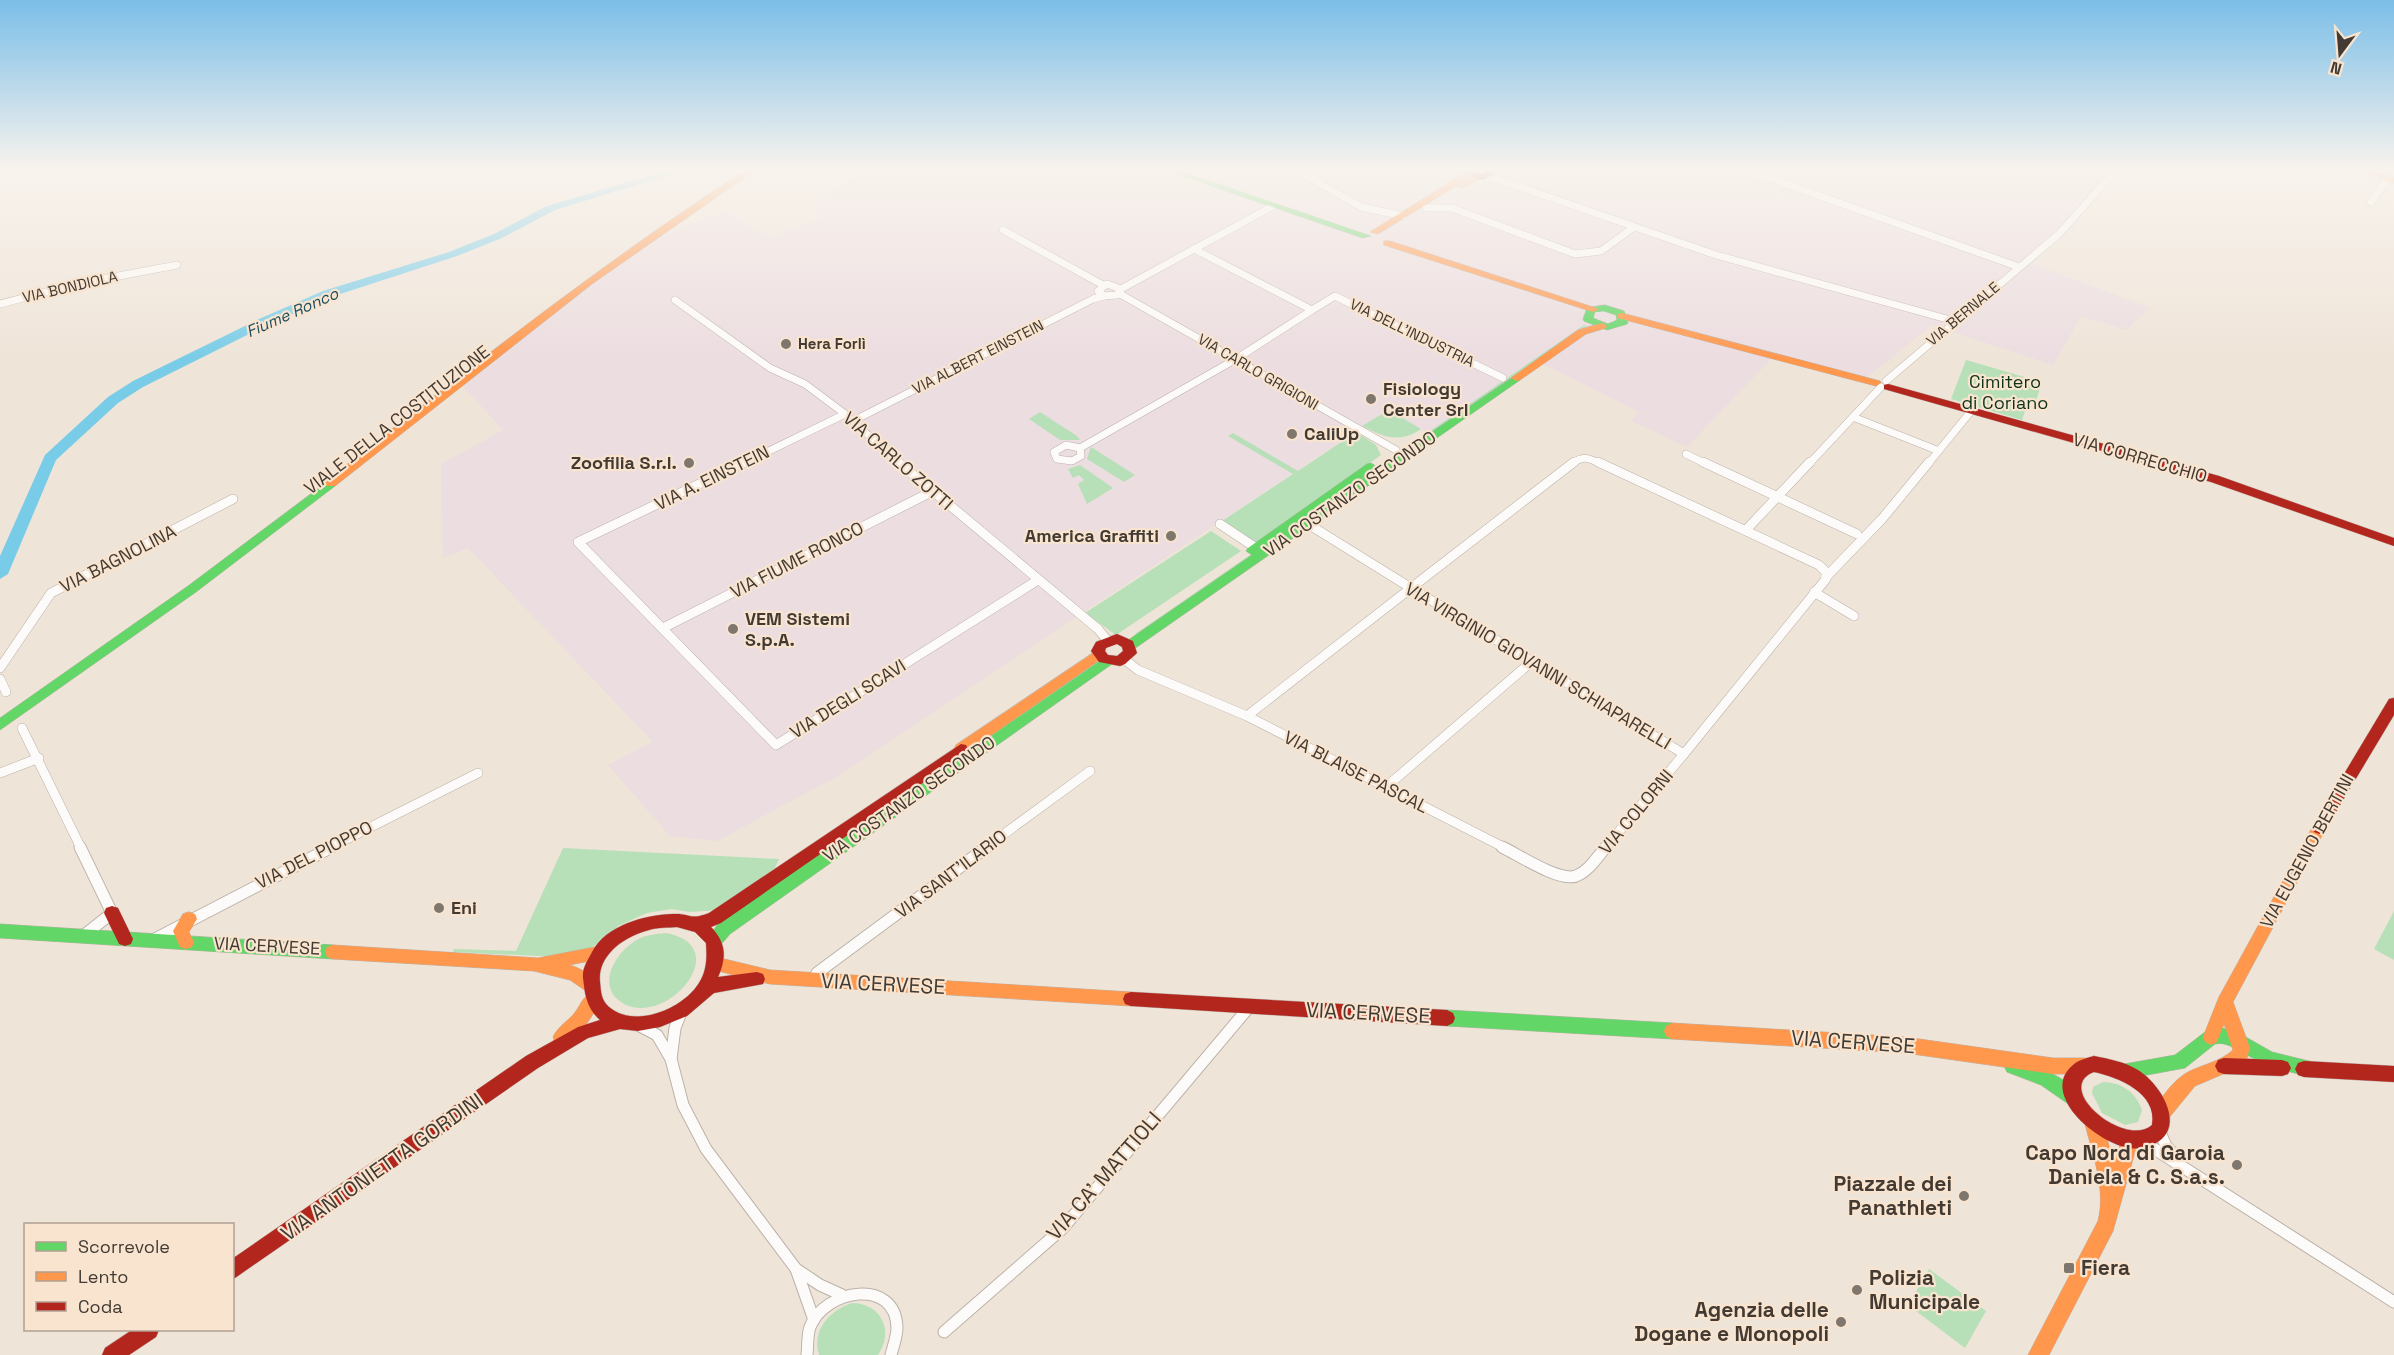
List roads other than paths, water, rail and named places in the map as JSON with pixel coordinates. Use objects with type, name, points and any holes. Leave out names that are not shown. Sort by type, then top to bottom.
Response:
[{"type":"main road","name":"VIALE DELLA COSTITUZIONE","points":[[63,677],[237,546],[550,299],[639,234]]},
{"type":"main road","name":"VIALE DELLA COSTITUZIONE","points":[[63,677],[255,542],[550,306],[650,234]]},
{"type":"main road","points":[[1382,234],[1587,312],[1602,326],[1619,321],[1610,309],[1587,312]]},
{"type":"main road","name":"VIA COSTANZO SECONDO","points":[[1125,649],[1256,548],[1503,378],[1587,312]]},
{"type":"main road","name":"VIA CORRECCHIO","points":[[1619,321],[1649,323],[1879,384],[2215,479],[2392,542]]},
{"type":"main road","name":"VIA COSTANZO SECONDO","points":[[1125,649],[1582,332],[1602,326]]},
{"type":"main road","points":[[1107,640],[1125,649],[1103,658],[1099,648],[1107,640]]},
{"type":"main road","name":"VIA COSTANZO SECONDO","points":[[699,924],[724,912],[1103,658]]},
{"type":"main road","name":"VIA COSTANZO SECONDO","points":[[714,941],[724,929],[1103,658]]},
{"type":"main road","points":[[0,717],[63,677]]},
{"type":"main road","points":[[0,725],[63,677]]},
{"type":"main road","name":"VIA EUGENIO BERTINI","points":[[2211,1037],[2224,1002],[2329,809],[2394,703]]},
{"type":"main road","points":[[112,914],[125,939]]},
{"type":"main road","points":[[532,1062],[582,1018],[590,993],[592,969],[600,953],[621,933],[648,919],[667,916],[684,918],[699,924],[714,941]]},
{"type":"main road","points":[[186,942],[181,931],[189,919]]},
{"type":"main road","name":"VIA CERVESE","points":[[0,931],[534,964],[575,974],[602,1013],[618,1022],[636,1024],[652,1023],[682,1010],[704,990],[725,982],[770,977]]},
{"type":"main road","name":"VIA CERVESE","points":[[704,990],[716,964],[714,941]]},
{"type":"main road","name":"VIA CERVESE","points":[[534,964],[600,953]]},
{"type":"main road","name":"VIA CERVESE","points":[[716,964],[728,969],[770,977],[1905,1045],[2053,1066],[2105,1064],[2125,1071],[2147,1088],[2162,1113]]},
{"type":"main road","points":[[2038,1355],[2102,1233],[2135,1141],[2151,1138],[2160,1130],[2162,1113],[2190,1079],[2224,1065],[2241,1055],[2242,1048],[2224,1002]]},
{"type":"main road","points":[[532,1062],[577,1034],[598,1025],[618,1022]]},
{"type":"main road","points":[[2211,1037],[2220,1035],[2238,1041],[2269,1059],[2311,1070]]},
{"type":"main road","name":"VIA CERVESE","points":[[2125,1071],[2179,1062],[2211,1037]]},
{"type":"main road","name":"VIA CERVESE","points":[[1965,1053],[2048,1080],[2062,1089],[2094,1124],[2109,1134],[2135,1141]]},
{"type":"main road","name":"VIA ANTONIETTA GORDINI","points":[[234,1270],[532,1062]]},
{"type":"main road","points":[[2224,1065],[2394,1074]]},
{"type":"main road","points":[[2076,1103],[2072,1091],[2072,1080],[2077,1071],[2085,1066]]},
{"type":"main road","points":[[2094,1124],[2108,1176],[2110,1208]]},
{"type":"main road","points":[[112,1355],[146,1331]]},
{"type":"street","points":[[1011,234],[1103,285],[1098,291],[1104,296]]},
{"type":"street","points":[[1120,291],[1221,234]]},
{"type":"street","points":[[1527,234],[1575,254],[1588,256],[1604,252],[1625,234]]},
{"type":"street","points":[[1655,234],[1716,255],[1954,321]]},
{"type":"street","points":[[1927,234],[2019,267]]},
{"type":"street","name":"VIA BERNALE","points":[[1746,530],[1853,417],[1879,384],[2059,234]]},
{"type":"street","points":[[1080,448],[1236,359],[1312,310],[1194,249]]},
{"type":"street","name":"VIA BONDIOLA","points":[[0,304],[76,284],[177,265]]},
{"type":"street","name":"VIA CARLO GRIGIONI","points":[[1103,285],[1117,285],[1120,291],[1396,450]]},
{"type":"street","name":"VIA ALBERT EINSTEIN","points":[[853,421],[1093,299],[1120,291]]},
{"type":"street","name":"VIA DELL'INDUSTRIA","points":[[1312,310],[1335,296],[1503,378]]},
{"type":"street","name":"VIA CARLO ZOTTI","points":[[675,300],[770,368],[805,384],[845,414],[931,492],[1098,629],[1107,640]]},
{"type":"street","name":"VIA VIRGINIO GIOVANNI SCHIAPARELLI","points":[[1308,524],[1530,663],[1684,754],[1826,577],[1882,519],[1972,410]]},
{"type":"street","name":"VIA A. EINSTEIN","points":[[579,542],[845,414]]},
{"type":"street","points":[[1853,417],[1939,451]]},
{"type":"street","points":[[1686,454],[1857,534]]},
{"type":"street","points":[[1247,716],[1579,458],[1589,458],[1820,565],[1826,572],[1826,577]]},
{"type":"street","name":"VIA FIUME RONCO","points":[[663,628],[931,492]]},
{"type":"street","name":"VIA BAGNOLINA","points":[[0,668],[51,593],[233,499]]},
{"type":"street","points":[[1220,524],[1256,548]]},
{"type":"street","name":"VIA DEGLI SCAVI","points":[[579,542],[776,745],[1038,580]]},
{"type":"street","points":[[1814,592],[1854,616]]},
{"type":"street","name":"VIA BLAISE PASCAL","points":[[1125,649],[1138,670],[1247,716],[1559,876],[1574,877],[1587,870]]},
{"type":"street","points":[[1386,787],[1530,663]]},
{"type":"street","points":[[0,679],[6,692]]},
{"type":"street","points":[[22,728],[39,758],[112,914],[83,936]]},
{"type":"street","name":"VIA COLORNI","points":[[1587,870],[1684,754]]},
{"type":"street","points":[[0,773],[39,758]]},
{"type":"street","name":"VIA SANT'ILARIO","points":[[814,980],[826,966],[1090,771]]},
{"type":"street","name":"VIA DEL PIOPPO","points":[[153,940],[189,919],[478,773]]},
{"type":"street","name":"VIA CA' MATTIOLI","points":[[944,1332],[1063,1228],[1250,1006]]},
{"type":"street","points":[[671,1059],[675,1028],[682,1010]]},
{"type":"street","points":[[636,1024],[657,1035],[671,1059],[683,1105],[706,1149],[796,1269],[814,1320]]},
{"type":"street","points":[[2160,1130],[2166,1146],[2189,1169]]},
{"type":"street","points":[[2135,1141],[2189,1169],[2394,1302]]},
{"type":"street","points":[[796,1269],[820,1285],[842,1294]]},
{"type":"street","points":[[806,1354],[807,1341],[814,1320],[826,1305],[842,1294],[863,1291],[873,1293],[888,1305],[896,1323],[895,1345],[891,1355]]},
{"type":"waterway","name":"Fiume Ronco","points":[[0,574],[50,458],[113,400],[138,384],[263,322],[327,294],[453,254],[501,234]]},
{"type":"place","name":"Hera Forlì","points":[[786,344]]},
{"type":"place","name":"Fisiology Center Srl","points":[[1371,399]]},
{"type":"place","name":"CaliUp","points":[[1292,434]]},
{"type":"place","name":"Zoofilia S.r.l.","points":[[689,463]]},
{"type":"place","name":"America Graffiti","points":[[1171,536]]},
{"type":"place","name":"VEM Sistemi S.p.A.","points":[[733,629]]},
{"type":"place","name":"Eni","points":[[439,908]]},
{"type":"place","name":"Capo Nord di Garoia Daniela & C. S.a.s.","points":[[2237,1165]]},
{"type":"place","name":"Piazzale dei Panathleti","points":[[1964,1196]]},
{"type":"place","name":"Fiera","points":[[2069,1268]]},
{"type":"place","name":"Polizia Municipale","points":[[1857,1290]]},
{"type":"place","name":"Agenzia delle Dogane e Monopoli","points":[[1841,1322]]},
{"type":"park label","name":"Cimitero di Coriano","points":[[2005,392]]}]
